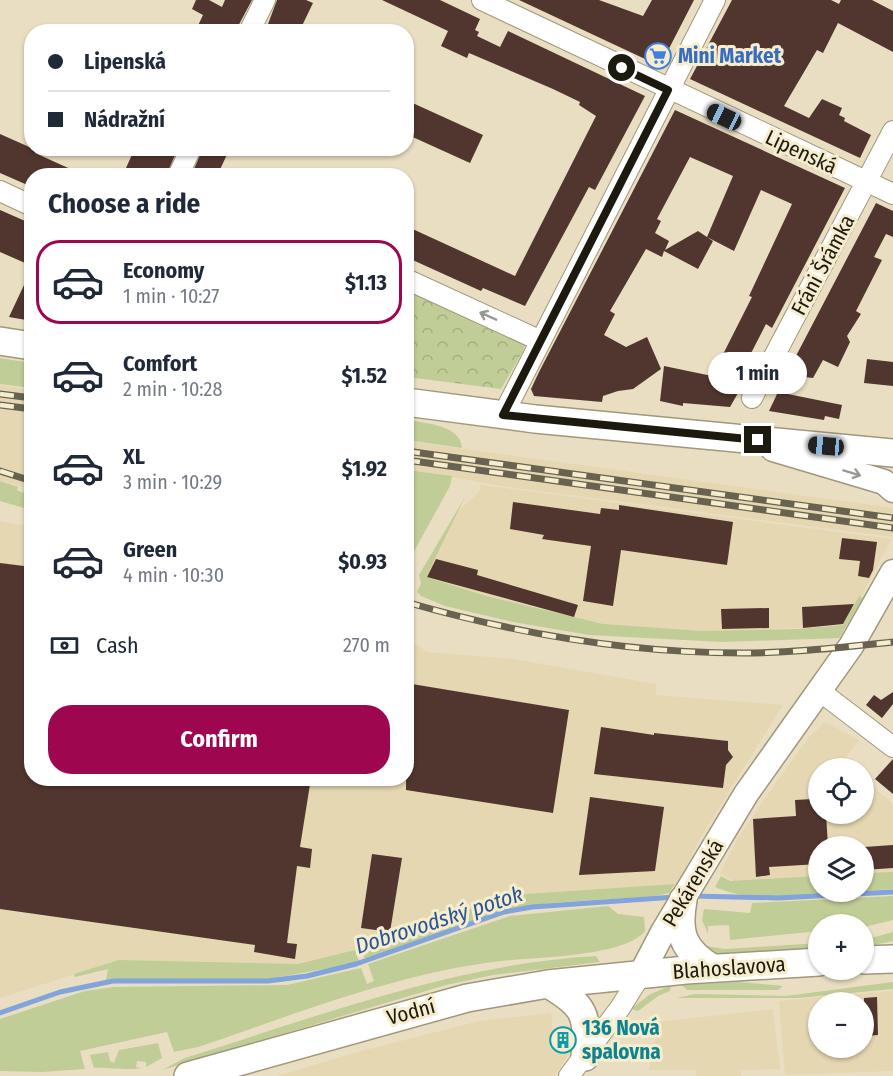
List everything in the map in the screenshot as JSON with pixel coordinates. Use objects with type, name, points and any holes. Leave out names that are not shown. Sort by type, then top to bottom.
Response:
[{"type":"main road","points":[[0,341],[24,345]]},
{"type":"main road","points":[[414,403],[503,415],[893,453]]},
{"type":"main road","points":[[682,905],[682,933],[690,953],[712,968]]},
{"type":"main road","points":[[874,960],[893,959]]},
{"type":"main road","name":"Blahoslavova","points":[[640,976],[712,968],[808,963]]},
{"type":"main road","name":"Vodní","points":[[188,1076],[424,1008],[548,984],[640,976]]},
{"type":"main road","points":[[548,984],[580,1006],[587,1031],[577,1066]]},
{"type":"street","points":[[253,24],[265,0]]},
{"type":"street","name":"Lipenská","points":[[482,0],[520,8],[668,90],[893,195]]},
{"type":"street","points":[[503,415],[715,0]]},
{"type":"street","name":"Fráni Šrámka","points":[[752,398],[893,131]]},
{"type":"street","points":[[0,191],[24,202]]},
{"type":"street","points":[[414,283],[542,340]]},
{"type":"street","points":[[736,438],[884,482],[893,490]]},
{"type":"street","name":"Pekárenská","points":[[577,1066],[640,976],[746,794],[821,692],[851,646],[892,572]]},
{"type":"street","points":[[821,692],[893,747]]},
{"type":"shaded area","points":[[0,385],[24,389],[24,488],[0,480]]},
{"type":"shaded area","points":[[414,442],[893,508],[893,537],[501,486],[430,473],[414,520]]},
{"type":"shaded area","points":[[481,485],[891,539],[847,625],[708,633],[598,627],[421,580],[455,514],[479,492]]},
{"type":"shaded area","points":[[0,521],[24,526],[24,786],[414,786],[414,643],[427,652],[513,659],[656,684],[656,695],[783,705],[699,840],[678,884],[510,895],[346,953],[298,964],[119,960],[0,998]]},
{"type":"shaded area","points":[[825,722],[859,740],[845,758],[808,758],[808,824],[874,824],[874,788],[893,804],[893,873],[874,874],[874,836],[808,836],[808,879],[738,884],[720,873],[738,838],[809,737]]},
{"type":"shaded area","points":[[893,991],[893,1071],[785,1075],[779,1001],[808,998],[808,1058],[874,1058],[874,993]]},
{"type":"shaded area","points":[[773,1009],[780,1069],[741,1070],[741,1076],[696,1076],[695,1070],[649,1070],[658,1022]]},
{"type":"shaded area","points":[[551,1013],[554,1041],[570,1052],[555,1076],[278,1076],[350,1054],[479,1021]]},
{"type":"green space","points":[[414,287],[522,340],[525,345],[523,351],[501,389],[414,378]]},
{"type":"green space","points":[[0,358],[24,362],[24,387],[0,384]]},
{"type":"green space","points":[[414,421],[441,426],[449,430],[456,434],[462,448],[414,441]]},
{"type":"green space","points":[[414,471],[452,476],[450,486],[414,551]]},
{"type":"green space","points":[[0,481],[18,487],[17,490],[23,493],[24,491],[24,508],[0,501]]},
{"type":"green space","points":[[465,497],[426,577],[486,596],[603,624],[701,631],[798,629],[843,625],[860,595],[862,599],[839,638],[722,642],[589,635],[513,622],[445,606],[417,592],[421,583],[419,575]]},
{"type":"green space","points":[[893,872],[893,889],[874,890],[874,873]]},
{"type":"green space","points":[[721,876],[730,881],[808,877],[808,895],[750,896],[715,887]]},
{"type":"green space","points":[[675,884],[669,893],[655,896],[550,903],[504,910],[365,959],[361,947],[510,895]]},
{"type":"green space","points":[[893,896],[893,920],[874,925],[874,914],[808,914],[808,932],[730,940],[729,925],[708,926],[708,934],[702,920],[704,909],[750,913],[752,903],[808,900],[874,902],[874,897]]},
{"type":"green space","points":[[608,906],[618,914],[644,917],[645,931],[634,940],[599,951],[462,967],[385,985],[198,1047],[174,1052],[167,1032],[80,1051],[85,1069],[42,1072],[0,1071],[0,1019],[85,991],[114,987],[287,985],[361,968],[367,984],[374,981],[368,964],[510,916]]},
{"type":"green space","points":[[893,932],[893,941],[874,945],[874,937]]},
{"type":"green space","points":[[808,944],[808,951],[714,956],[700,945],[725,949]]},
{"type":"green space","points":[[355,950],[359,961],[353,964],[268,979],[106,980],[108,969],[75,977],[74,974],[119,960],[298,964]]},
{"type":"green space","points":[[596,956],[600,962],[493,975],[446,985],[162,1070],[185,1058],[388,994],[491,969]]},
{"type":"green space","points":[[739,982],[783,986],[778,990],[687,990],[682,985]]},
{"type":"green space","points":[[893,982],[893,989],[817,992]]},
{"type":"green space","points":[[671,985],[670,991],[658,996],[638,1011],[631,1009],[649,995]]},
{"type":"green space","points":[[808,993],[808,997],[798,998],[677,998],[695,994],[786,996]]},
{"type":"green space","points":[[158,1043],[162,1058],[146,1067],[146,1062],[137,1061],[136,1067],[141,1068],[94,1068],[90,1055],[108,1052],[110,1061],[114,1063],[119,1050]]},
{"type":"building","points":[[196,0],[209,0],[222,7],[225,0],[252,0],[239,24],[199,24],[203,15],[192,9]]},
{"type":"building","points":[[277,0],[306,0],[313,3],[303,24],[268,24]]},
{"type":"building","points":[[382,0],[440,0],[480,19],[475,30],[479,32],[477,36],[500,47],[508,31],[645,96],[595,190],[589,187],[525,306],[483,288],[481,291],[414,261],[414,230],[515,276],[596,116],[579,105],[580,102],[553,89],[469,53],[467,58],[441,46],[448,31]]},
{"type":"building","points":[[519,0],[599,0],[643,16],[652,0],[694,0],[660,66]]},
{"type":"building","points":[[732,0],[831,0],[839,4],[841,0],[872,0],[893,11],[893,52],[838,23],[823,53],[817,50],[784,106],[809,118],[822,99],[842,108],[839,115],[845,118],[844,121],[871,135],[860,158],[690,79]]},
{"type":"building","points":[[414,104],[483,135],[470,163],[414,138]]},
{"type":"building","points":[[675,110],[845,188],[772,328],[766,324],[732,390],[738,393],[730,407],[683,403],[683,406],[660,401],[664,366],[712,376],[752,297],[749,296],[792,204],[761,190],[734,251],[707,237],[713,241],[698,269],[664,251],[662,257],[646,249],[610,311],[615,314],[604,335],[626,347],[647,337],[661,369],[633,389],[603,396],[602,402],[534,396],[531,389],[539,372]],"holes":[[[690,157],[733,176],[707,237],[698,231],[665,250],[669,241],[655,233],[661,221],[657,219]]]},
{"type":"building","points":[[0,134],[24,145],[24,156],[42,156],[68,168],[24,168],[24,184],[0,173]]},
{"type":"building","points":[[131,156],[175,156],[169,168],[126,168]]},
{"type":"building","points":[[200,156],[226,156],[221,168],[194,168]]},
{"type":"building","points":[[876,203],[893,211],[893,237],[886,234],[874,257],[882,260],[856,311],[861,314],[847,336],[850,342],[838,367],[823,360],[813,378],[786,375]]},
{"type":"building","points":[[0,210],[24,220],[24,262],[0,252]]},
{"type":"building","points":[[24,285],[24,320],[9,317]]},
{"type":"building","points":[[867,359],[893,362],[893,386],[864,383]]},
{"type":"building","points":[[778,392],[842,405],[839,419],[825,416],[824,420],[769,411]]},
{"type":"building","points":[[513,502],[600,514],[601,508],[619,510],[619,505],[733,522],[727,565],[621,550],[613,606],[583,601],[591,546],[542,539],[544,535],[510,529]]},
{"type":"building","points":[[842,538],[877,542],[873,570],[869,578],[858,576],[860,561],[839,559]]},
{"type":"building","points":[[436,559],[478,570],[477,575],[578,605],[574,617],[427,577]]},
{"type":"building","points":[[0,563],[24,566],[24,786],[310,786],[300,847],[312,849],[310,868],[297,866],[287,943],[297,944],[295,959],[254,952],[255,945],[0,909]]},
{"type":"building","points":[[854,604],[843,624],[803,628],[802,607]]},
{"type":"building","points":[[769,608],[769,628],[722,629],[721,609]]},
{"type":"building","points":[[414,684],[569,710],[553,813],[406,790],[406,786],[414,786]]},
{"type":"building","points":[[893,692],[893,704],[882,718],[866,705],[874,695],[881,700]]},
{"type":"building","points":[[601,727],[654,735],[654,733],[728,741],[728,750],[733,757],[726,765],[723,788],[594,774]]},
{"type":"building","points":[[893,759],[893,794],[875,779]]},
{"type":"building","points":[[590,797],[664,807],[655,871],[579,875]]},
{"type":"building","points":[[808,799],[808,824],[827,824],[827,836],[808,836],[808,865],[769,867],[770,875],[756,877],[753,819],[796,816],[795,800]]},
{"type":"building","points":[[893,845],[893,868],[874,869],[874,846]]},
{"type":"building","points":[[372,854],[402,858],[390,932],[361,928]]},
{"type":"building","points":[[874,997],[877,997],[878,1035],[874,1035]]},
{"type":"waterway","name":"Dobrovodský potok","points":[[693,896],[778,898],[893,892]]},
{"type":"waterway","name":"Dobrovodský potok","points":[[0,1013],[60,992],[113,981],[268,981],[307,976],[356,964],[504,912],[532,907],[675,897]]},
{"type":"railway","points":[[0,394],[24,397]]},
{"type":"railway","points":[[0,405],[24,408]]},
{"type":"railway","points":[[414,452],[893,518]]},
{"type":"railway","points":[[414,461],[893,528]]},
{"type":"railway","points":[[0,471],[24,478]]},
{"type":"railway","points":[[414,604],[489,623],[573,640],[657,650],[762,653],[893,642]]},
{"type":"place","name":"Mini Market","points":[[658,56]]},
{"type":"place","name":"136 Nová spalovna","points":[[563,1040]]},
{"type":"route","points":[[622,68],[668,90],[503,415],[758,440]]}]
